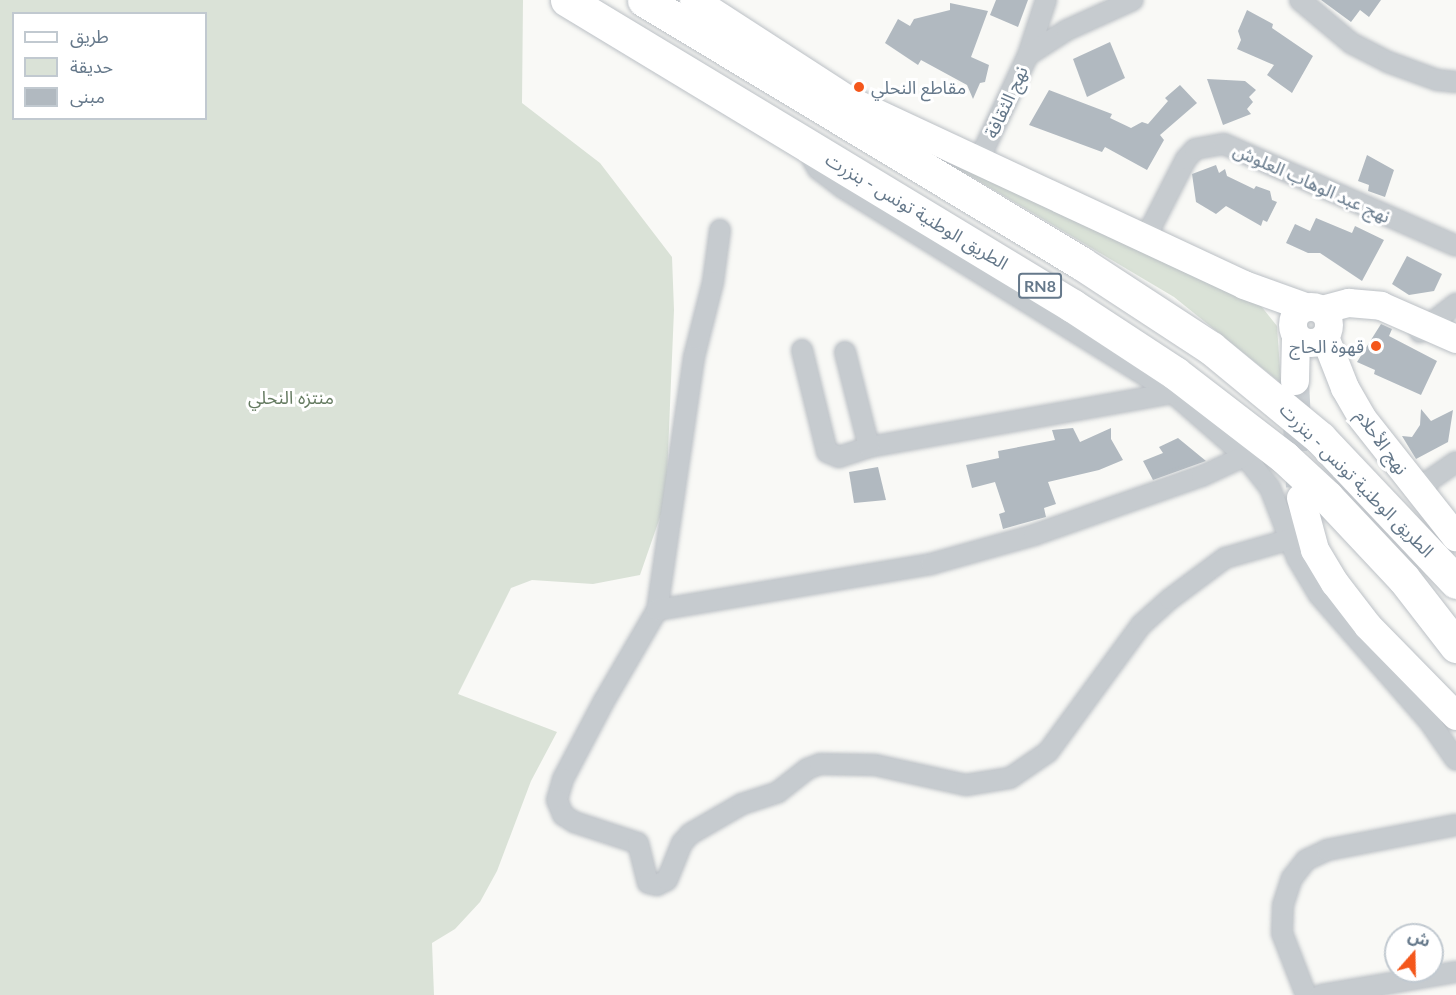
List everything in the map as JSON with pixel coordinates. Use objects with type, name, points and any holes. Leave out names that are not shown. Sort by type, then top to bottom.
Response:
[{"type":"highway","name":"الطريق الوطنية تونس - بنزرت","points":[[567,0],[1073,306],[1175,373],[1275,450],[1327,497],[1397,571],[1456,646]]},
{"type":"highway","name":"الطريق الوطنية تونس - بنزرت","points":[[644,0],[1081,263],[1211,348],[1320,438],[1378,495],[1456,582]]},
{"type":"street","points":[[694,0],[850,101],[979,159],[1244,285],[1312,323],[1384,321],[1456,339]]},
{"type":"street","points":[[1028,55],[1046,0]]},
{"type":"street","name":"نهج الثقافة","points":[[979,159],[1028,55],[1067,30],[1133,0]]},
{"type":"street","points":[[1300,0],[1351,43],[1378,57],[1437,80],[1456,82]]},
{"type":"street","name":"نهج عبد الوهاب العلوش","points":[[1146,239],[1186,159],[1195,149],[1224,144],[1456,246]]},
{"type":"street","points":[[810,146],[818,169],[843,189],[1173,393],[1245,456],[1270,488],[1306,575],[1319,596],[1429,721],[1456,760]]},
{"type":"street","points":[[720,230],[713,282],[693,357],[657,610],[604,701],[563,779],[556,800],[563,815],[574,822],[638,843],[648,883],[657,885],[667,880],[682,843],[690,834],[742,804],[778,792],[807,769],[820,764],[875,765],[966,784],[1010,778],[1048,752],[1141,625],[1170,599],[1225,558],[1291,539]]},
{"type":"street","points":[[1423,329],[1456,304]]},
{"type":"street","points":[[1295,381],[1312,323]]},
{"type":"street","name":"نهج الأحلام","points":[[1312,323],[1356,408],[1456,537]]},
{"type":"street","points":[[1423,329],[1456,351]]},
{"type":"street","points":[[802,350],[828,452],[843,456],[869,447],[1173,393]]},
{"type":"street","points":[[845,352],[869,447]]},
{"type":"street","points":[[657,610],[931,564],[1034,535],[1202,476],[1245,456]]},
{"type":"street","points":[[1417,489],[1456,462]]},
{"type":"street","points":[[1301,498],[1315,550],[1335,583],[1368,626],[1456,716]]},
{"type":"street","points":[[1306,995],[1282,933],[1282,905],[1292,879],[1306,860],[1327,850],[1456,825]]},
{"type":"street","points":[[1321,995],[1456,972]]},
{"type":"green space","name":"منتزه النحلي","points":[[0,0],[523,0],[522,103],[600,163],[672,257],[674,310],[666,500],[640,575],[593,584],[532,580],[511,588],[458,694],[557,732],[531,781],[497,871],[480,902],[455,929],[432,943],[434,995],[0,995]]},
{"type":"green space","points":[[898,133],[1261,306],[1277,326],[1281,383],[1174,297]]},
{"type":"building","points":[[996,0],[1028,0],[1018,27],[990,15]]},
{"type":"building","points":[[1321,0],[1381,0],[1369,17],[1360,10],[1351,22]]},
{"type":"building","points":[[950,3],[988,11],[971,57],[989,65],[985,82],[980,83],[973,99],[967,85],[921,60],[918,65],[885,43],[898,19],[910,26],[914,19],[950,10]]},
{"type":"building","points":[[1247,10],[1273,24],[1272,28],[1313,56],[1292,93],[1267,75],[1274,65],[1237,49],[1241,40],[1238,31]]},
{"type":"building","points":[[1110,42],[1125,78],[1087,97],[1073,59]]},
{"type":"building","points":[[1207,79],[1245,81],[1256,90],[1249,97],[1253,102],[1247,109],[1251,114],[1223,125]]},
{"type":"building","points":[[1180,85],[1197,103],[1160,135],[1164,140],[1147,170],[1105,147],[1102,152],[1029,125],[1049,90],[1112,114],[1110,118],[1131,128],[1142,122],[1148,124],[1168,101],[1165,98]]},
{"type":"building","points":[[1367,155],[1394,170],[1385,197],[1368,191],[1369,185],[1358,181]]},
{"type":"building","points":[[1216,165],[1219,173],[1225,169],[1227,176],[1254,189],[1256,186],[1270,191],[1272,200],[1277,202],[1267,222],[1263,220],[1261,226],[1226,206],[1216,214],[1196,202],[1192,174]]},
{"type":"building","points":[[1316,218],[1352,233],[1355,226],[1384,240],[1362,281],[1320,253],[1308,253],[1286,243],[1295,224],[1310,231]]},
{"type":"building","points":[[1407,256],[1442,274],[1434,291],[1409,295],[1392,284]]},
{"type":"building","points":[[1381,324],[1392,329],[1389,336],[1437,361],[1421,395],[1374,374],[1375,370],[1357,362]]},
{"type":"building","points":[[1421,409],[1431,421],[1453,410],[1448,442],[1416,459],[1402,436],[1412,437],[1420,425]]},
{"type":"building","points":[[1073,428],[1080,442],[1111,428],[1111,439],[1123,460],[1099,470],[1048,482],[1056,504],[1044,508],[1046,517],[1003,529],[999,514],[1005,512],[995,482],[972,488],[966,465],[999,458],[998,451],[1055,440],[1052,430]]},
{"type":"building","points":[[1178,438],[1206,461],[1153,480],[1143,461],[1163,453],[1159,447]]},
{"type":"building","points":[[878,467],[886,500],[854,503],[849,472]]},
{"type":"tunnel","points":[[1295,381],[1300,487]]},
{"type":"place","name":"مقاطع النحلي","points":[[859,87]]},
{"type":"place","name":"قهوة الحاج","points":[[1376,346]]}]
